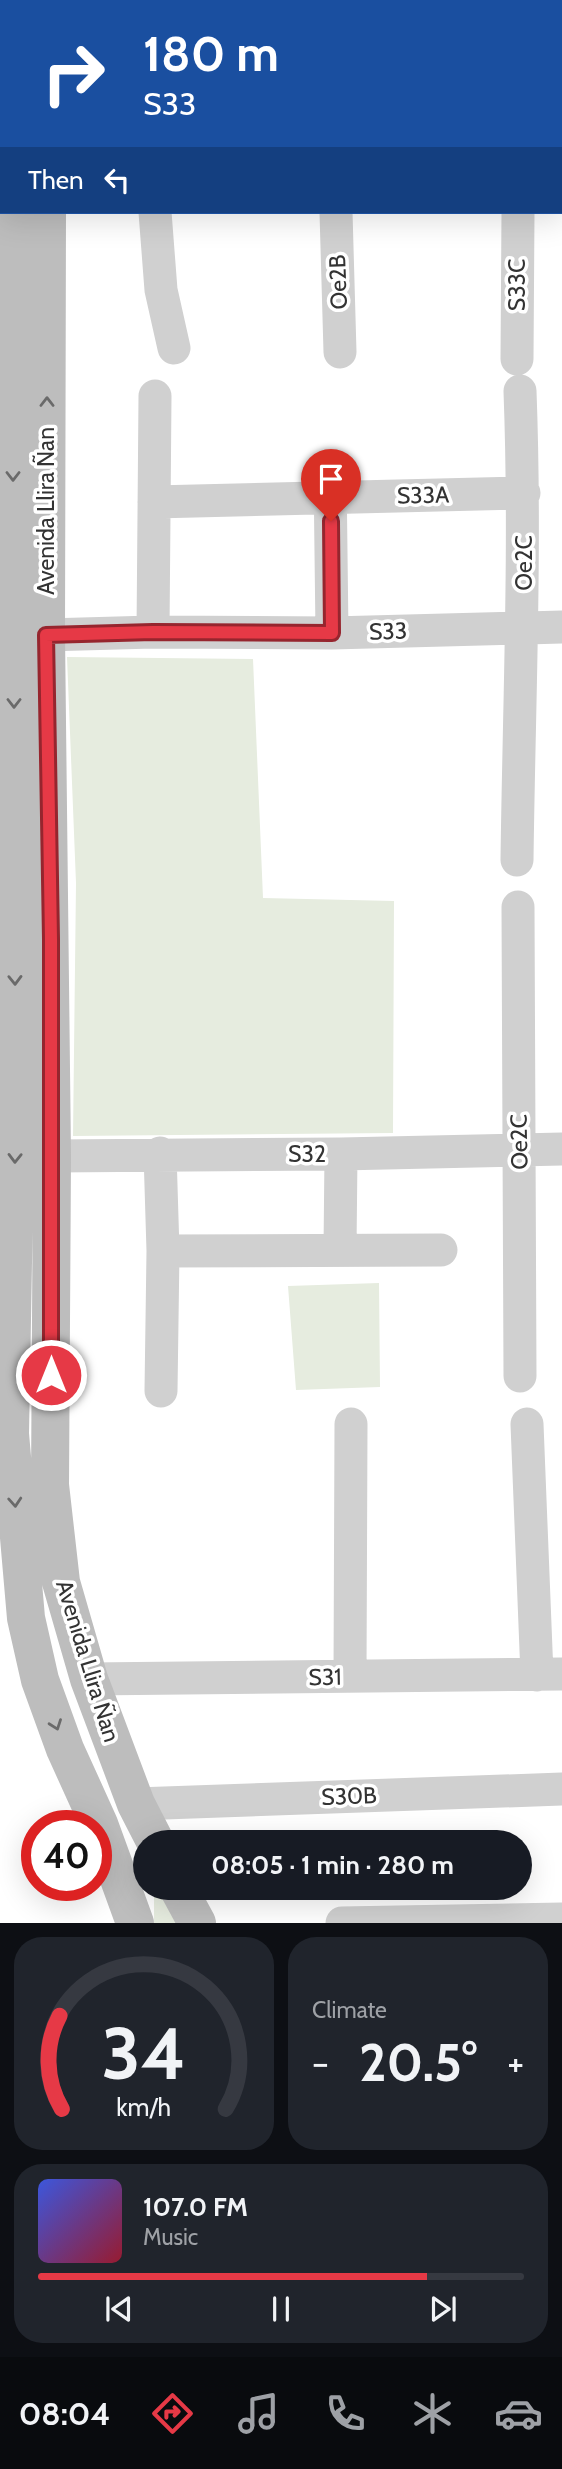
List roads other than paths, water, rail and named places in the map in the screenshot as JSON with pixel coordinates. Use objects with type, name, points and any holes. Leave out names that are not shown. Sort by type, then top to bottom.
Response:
[{"type":"street","name":"Avenida Llira Ñan","points":[[11,214],[24,550],[46,635],[52,1156],[50,1485],[61,1582],[89,1679],[136,1804],[149,1830]]},
{"type":"street","name":"Avenida Llira Ñan","points":[[47,214],[7,811],[5,1427],[26,1618],[40,1680],[65,1749],[99,1824],[135,1923]]},
{"type":"street","points":[[155,214],[161,290],[174,348]]},
{"type":"street","name":"Oe2B","points":[[336,214],[340,352]]},
{"type":"street","name":"S33C","points":[[517,359],[518,214]]},
{"type":"street","name":"Oe2C","points":[[517,860],[524,493],[520,391]]},
{"type":"street","points":[[153,632],[155,396]]},
{"type":"street","points":[[330,485],[332,633]]},
{"type":"street","name":"S33A","points":[[154,502],[330,485],[524,493]]},
{"type":"street","name":"S33","points":[[46,635],[153,632],[332,633],[562,626]]},
{"type":"street","name":"Oe2C","points":[[518,907],[520,1376]]},
{"type":"street","name":"S32","points":[[52,1156],[562,1149]]},
{"type":"street","points":[[160,1153],[163,1251],[161,1391]]},
{"type":"street","points":[[340,1249],[341,1154]]},
{"type":"street","points":[[163,1251],[442,1250]]},
{"type":"street","points":[[350,1676],[351,1424]]},
{"type":"street","points":[[527,1424],[550,1675]]},
{"type":"street","points":[[5,1427],[50,1485]]},
{"type":"street","name":"S31","points":[[89,1679],[550,1675]]},
{"type":"street","name":"S30B","points":[[136,1804],[562,1789]]},
{"type":"street","points":[[185,1900],[197,1923]]},
{"type":"street","points":[[342,1923],[562,1919]]}]
